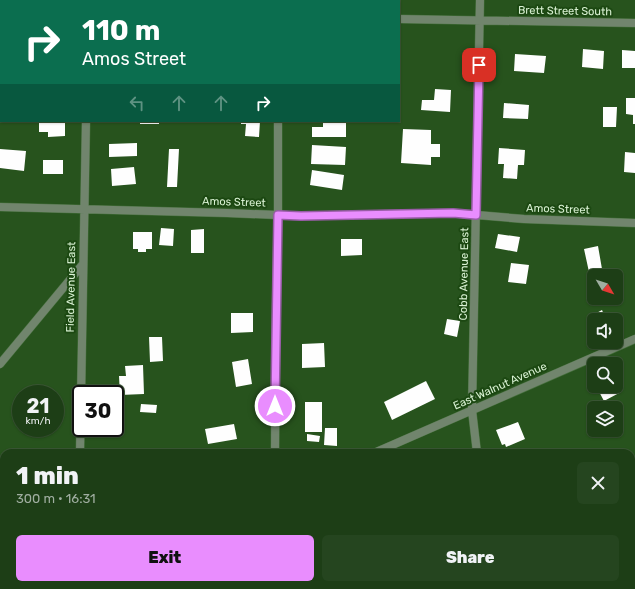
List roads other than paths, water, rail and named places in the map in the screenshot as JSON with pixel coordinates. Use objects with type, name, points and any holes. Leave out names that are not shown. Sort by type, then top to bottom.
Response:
[{"type":"street","name":"Cobb Avenue East","points":[[477,449],[472,410],[480,0]]},
{"type":"street","name":"Brett Street South","points":[[400,19],[635,23]]},
{"type":"street","name":"Field Avenue East","points":[[80,449],[86,122]]},
{"type":"street","points":[[275,449],[278,122]]},
{"type":"street","name":"Amos Street","points":[[0,207],[301,216],[453,213],[524,219],[635,223]]},
{"type":"street","points":[[0,364],[83,264]]},
{"type":"street","name":"East Walnut Avenue","points":[[383,449],[635,338]]}]
